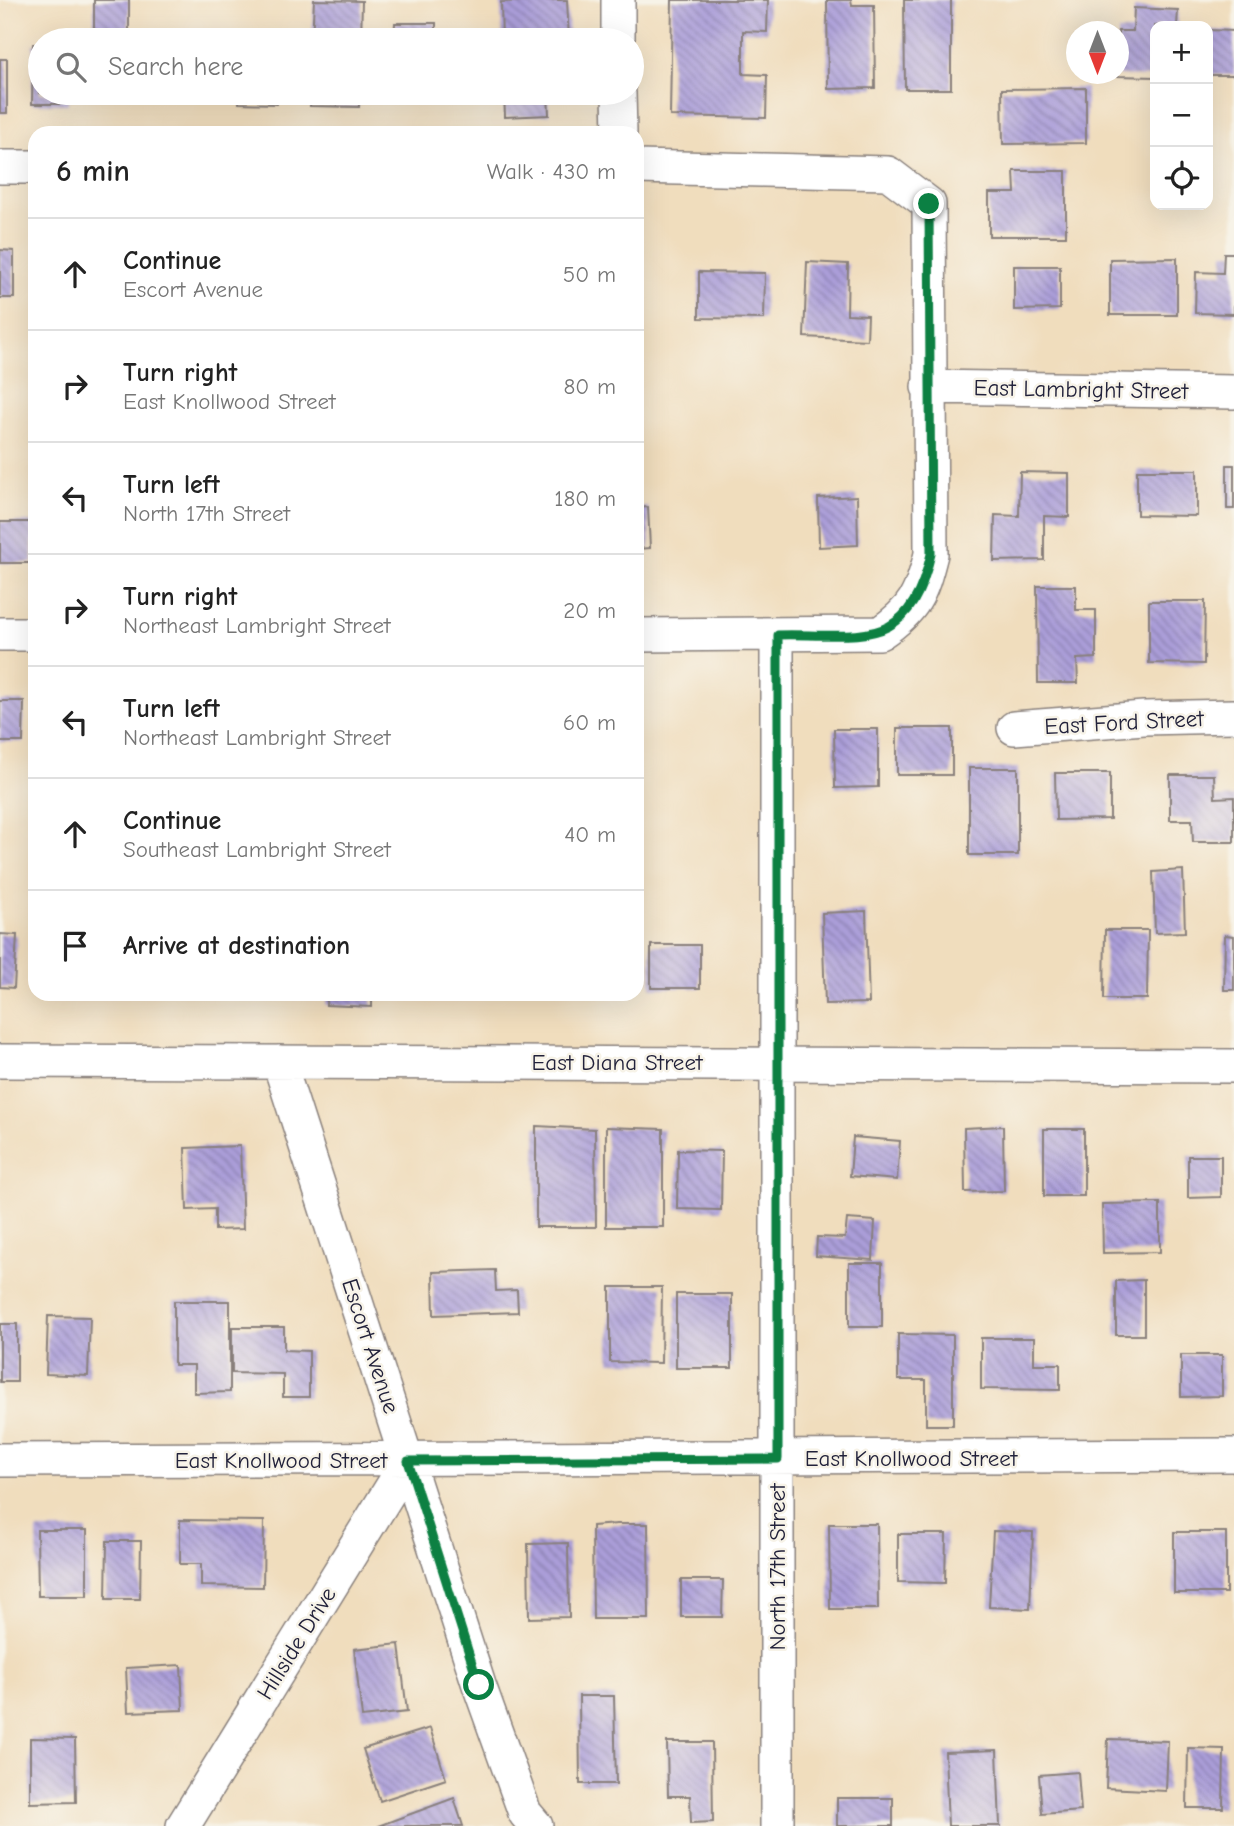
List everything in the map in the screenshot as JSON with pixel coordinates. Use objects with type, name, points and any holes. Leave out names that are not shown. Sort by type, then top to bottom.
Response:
[{"type":"street","points":[[618,0],[618,28]]},
{"type":"street","points":[[619,105],[620,126]]},
{"type":"street","points":[[0,167],[28,167]]},
{"type":"street","points":[[644,167],[888,173],[929,204],[931,554],[924,583],[906,616],[880,632],[644,635]]},
{"type":"street","name":"East Lambright Street","points":[[929,387],[1234,392]]},
{"type":"street","points":[[0,634],[28,634]]},
{"type":"street","name":"North 17th Street","points":[[777,1826],[778,635]]},
{"type":"street","name":"East Ford Street","points":[[1014,728],[1144,718],[1234,716]]},
{"type":"street","name":"East Diana Street","points":[[0,1061],[778,1062],[1234,1066]]},
{"type":"street","name":"Escort Avenue","points":[[279,1062],[479,1685],[525,1813],[536,1826]]},
{"type":"street","name":"East Knollwood Street","points":[[0,1460],[408,1461],[1234,1455]]},
{"type":"street","name":"Hillside Drive","points":[[183,1826],[408,1461]]},
{"type":"building","points":[[94,0],[129,0],[129,28],[94,28]]},
{"type":"building","points":[[314,0],[362,1],[361,28],[313,28]]},
{"type":"building","points":[[567,0],[568,28],[502,28],[501,2]]},
{"type":"building","points":[[672,0],[768,0],[767,32],[743,31],[743,74],[767,75],[766,118],[670,116]]},
{"type":"building","points":[[827,0],[851,0],[852,5],[874,5],[875,88],[828,89]]},
{"type":"building","points":[[904,0],[951,0],[951,89],[905,89]]},
{"type":"building","points":[[1134,8],[1178,10],[1177,21],[1150,21],[1150,77],[1129,76],[1129,31],[1133,31]]},
{"type":"building","points":[[395,23],[436,23],[436,28],[395,28]]},
{"type":"building","points":[[1213,30],[1234,31],[1234,75],[1213,75]]},
{"type":"building","points":[[0,59],[7,59],[7,113],[0,113]]},
{"type":"building","points":[[1086,88],[1086,143],[1003,144],[1002,89]]},
{"type":"building","points":[[359,105],[359,107],[310,106]]},
{"type":"building","points":[[504,105],[549,105],[549,115],[505,117]]},
{"type":"building","points":[[1014,171],[1066,171],[1066,236],[989,236],[989,193],[1015,193]]},
{"type":"building","points":[[0,250],[14,251],[14,298],[0,298]]},
{"type":"building","points":[[1224,253],[1234,253],[1234,314],[1195,313],[1196,272],[1223,273]]},
{"type":"building","points":[[1177,258],[1177,315],[1110,315],[1110,259]]},
{"type":"building","points":[[807,262],[848,264],[847,314],[868,315],[867,340],[804,337]]},
{"type":"building","points":[[1014,266],[1060,266],[1060,309],[1014,310]]},
{"type":"building","points":[[699,272],[765,273],[764,319],[699,318]]},
{"type":"building","points":[[1227,465],[1234,465],[1234,509],[1227,509]]},
{"type":"building","points":[[1137,470],[1197,470],[1197,516],[1137,515]]},
{"type":"building","points":[[1020,472],[1069,473],[1069,517],[1044,516],[1044,560],[994,561],[995,515],[1019,516]]},
{"type":"building","points":[[857,496],[858,545],[819,547],[818,498]]},
{"type":"building","points":[[644,507],[648,507],[650,548],[644,548]]},
{"type":"building","points":[[0,522],[28,522],[28,563],[0,563]]},
{"type":"building","points":[[1037,586],[1076,586],[1076,610],[1096,610],[1096,658],[1077,659],[1078,683],[1038,683]]},
{"type":"building","points":[[1149,601],[1205,601],[1204,664],[1149,663]]},
{"type":"building","points":[[0,701],[24,701],[23,742],[0,742]]},
{"type":"building","points":[[897,728],[952,728],[952,775],[897,775]]},
{"type":"building","points":[[834,729],[878,729],[878,787],[835,788]]},
{"type":"building","points":[[969,768],[1018,768],[1018,855],[969,855]]},
{"type":"building","points":[[1055,773],[1110,773],[1110,819],[1056,820]]},
{"type":"building","points":[[1170,775],[1214,775],[1215,798],[1234,797],[1234,842],[1193,842],[1192,820],[1170,820]]},
{"type":"building","points":[[1183,870],[1185,932],[1155,933],[1153,872]]},
{"type":"building","points":[[866,911],[869,1003],[825,1004],[822,913]]},
{"type":"building","points":[[1105,930],[1148,930],[1147,999],[1104,999]]},
{"type":"building","points":[[0,934],[17,935],[14,988],[0,987]]},
{"type":"building","points":[[1225,935],[1234,936],[1234,990],[1224,990]]},
{"type":"building","points":[[651,945],[700,945],[700,988],[651,988]]},
{"type":"building","points":[[326,1001],[372,1001],[372,1007],[326,1005]]},
{"type":"building","points":[[536,1126],[595,1129],[596,1227],[536,1227]]},
{"type":"building","points":[[1003,1126],[1004,1191],[965,1192],[964,1128]]},
{"type":"building","points":[[606,1127],[663,1129],[663,1227],[606,1227]]},
{"type":"building","points":[[1044,1129],[1084,1129],[1084,1196],[1044,1196]]},
{"type":"building","points":[[853,1137],[900,1141],[897,1180],[850,1176]]},
{"type":"building","points":[[240,1146],[243,1229],[215,1230],[215,1209],[187,1210],[185,1148]]},
{"type":"building","points":[[678,1150],[722,1151],[721,1210],[677,1209]]},
{"type":"building","points":[[1188,1156],[1221,1156],[1221,1197],[1188,1198]]},
{"type":"building","points":[[1160,1203],[1160,1252],[1103,1253],[1102,1204]]},
{"type":"building","points":[[847,1219],[875,1221],[873,1260],[816,1256],[817,1237],[845,1238]]},
{"type":"building","points":[[849,1263],[882,1263],[882,1327],[849,1327]]},
{"type":"building","points":[[495,1270],[496,1291],[517,1290],[518,1312],[434,1315],[433,1272]]},
{"type":"building","points":[[1144,1280],[1144,1335],[1116,1335],[1116,1281]]},
{"type":"building","points":[[610,1287],[662,1287],[661,1363],[610,1362]]},
{"type":"building","points":[[676,1294],[732,1294],[732,1368],[676,1368]]},
{"type":"building","points":[[174,1301],[230,1301],[230,1392],[194,1393],[194,1365],[174,1365]]},
{"type":"building","points":[[48,1316],[90,1317],[88,1376],[46,1374]]},
{"type":"building","points":[[0,1324],[17,1324],[17,1382],[0,1382]]},
{"type":"building","points":[[232,1327],[284,1327],[284,1350],[309,1351],[309,1397],[283,1397],[283,1374],[232,1373]]},
{"type":"building","points":[[898,1334],[953,1335],[953,1425],[926,1425],[926,1380],[898,1380]]},
{"type":"building","points":[[981,1338],[1034,1338],[1034,1364],[1060,1364],[1060,1390],[981,1389]]},
{"type":"building","points":[[1181,1355],[1222,1355],[1222,1396],[1181,1397]]},
{"type":"building","points":[[180,1520],[264,1521],[263,1587],[201,1586],[201,1564],[180,1564]]},
{"type":"building","points":[[648,1524],[649,1619],[593,1619],[592,1526]]},
{"type":"building","points":[[829,1524],[877,1524],[878,1609],[830,1609]]},
{"type":"building","points":[[37,1530],[87,1530],[87,1596],[38,1596]]},
{"type":"building","points":[[993,1531],[1033,1532],[1030,1609],[989,1607]]},
{"type":"building","points":[[1174,1532],[1226,1532],[1226,1593],[1174,1593]]},
{"type":"building","points":[[898,1534],[946,1534],[945,1583],[898,1582]]},
{"type":"building","points":[[107,1541],[141,1541],[140,1599],[106,1599]]},
{"type":"building","points":[[568,1543],[569,1617],[529,1618],[528,1544]]},
{"type":"building","points":[[681,1580],[723,1580],[722,1617],[681,1617]]},
{"type":"building","points":[[399,1644],[407,1712],[362,1717],[354,1649]]},
{"type":"building","points":[[181,1665],[183,1710],[128,1712],[126,1668]]},
{"type":"building","points":[[579,1696],[614,1696],[616,1784],[580,1784]]},
{"type":"building","points":[[430,1728],[446,1779],[380,1801],[363,1749]]},
{"type":"building","points":[[30,1738],[75,1739],[76,1802],[30,1803]]},
{"type":"building","points":[[1108,1739],[1168,1741],[1166,1791],[1106,1788]]},
{"type":"building","points":[[667,1742],[712,1742],[713,1822],[691,1823],[690,1796],[668,1796]]},
{"type":"building","points":[[1188,1748],[1224,1749],[1223,1808],[1187,1808]]},
{"type":"building","points":[[997,1750],[1000,1826],[948,1826],[945,1752]]},
{"type":"building","points":[[1078,1772],[1081,1811],[1042,1814],[1039,1775]]},
{"type":"building","points":[[454,1798],[463,1826],[378,1826]]},
{"type":"building","points":[[837,1798],[893,1798],[893,1826],[837,1826]]},
{"type":"route","points":[[479,1685],[408,1461],[778,1459],[778,635],[880,632],[906,616],[924,583],[931,554],[929,204]]}]
